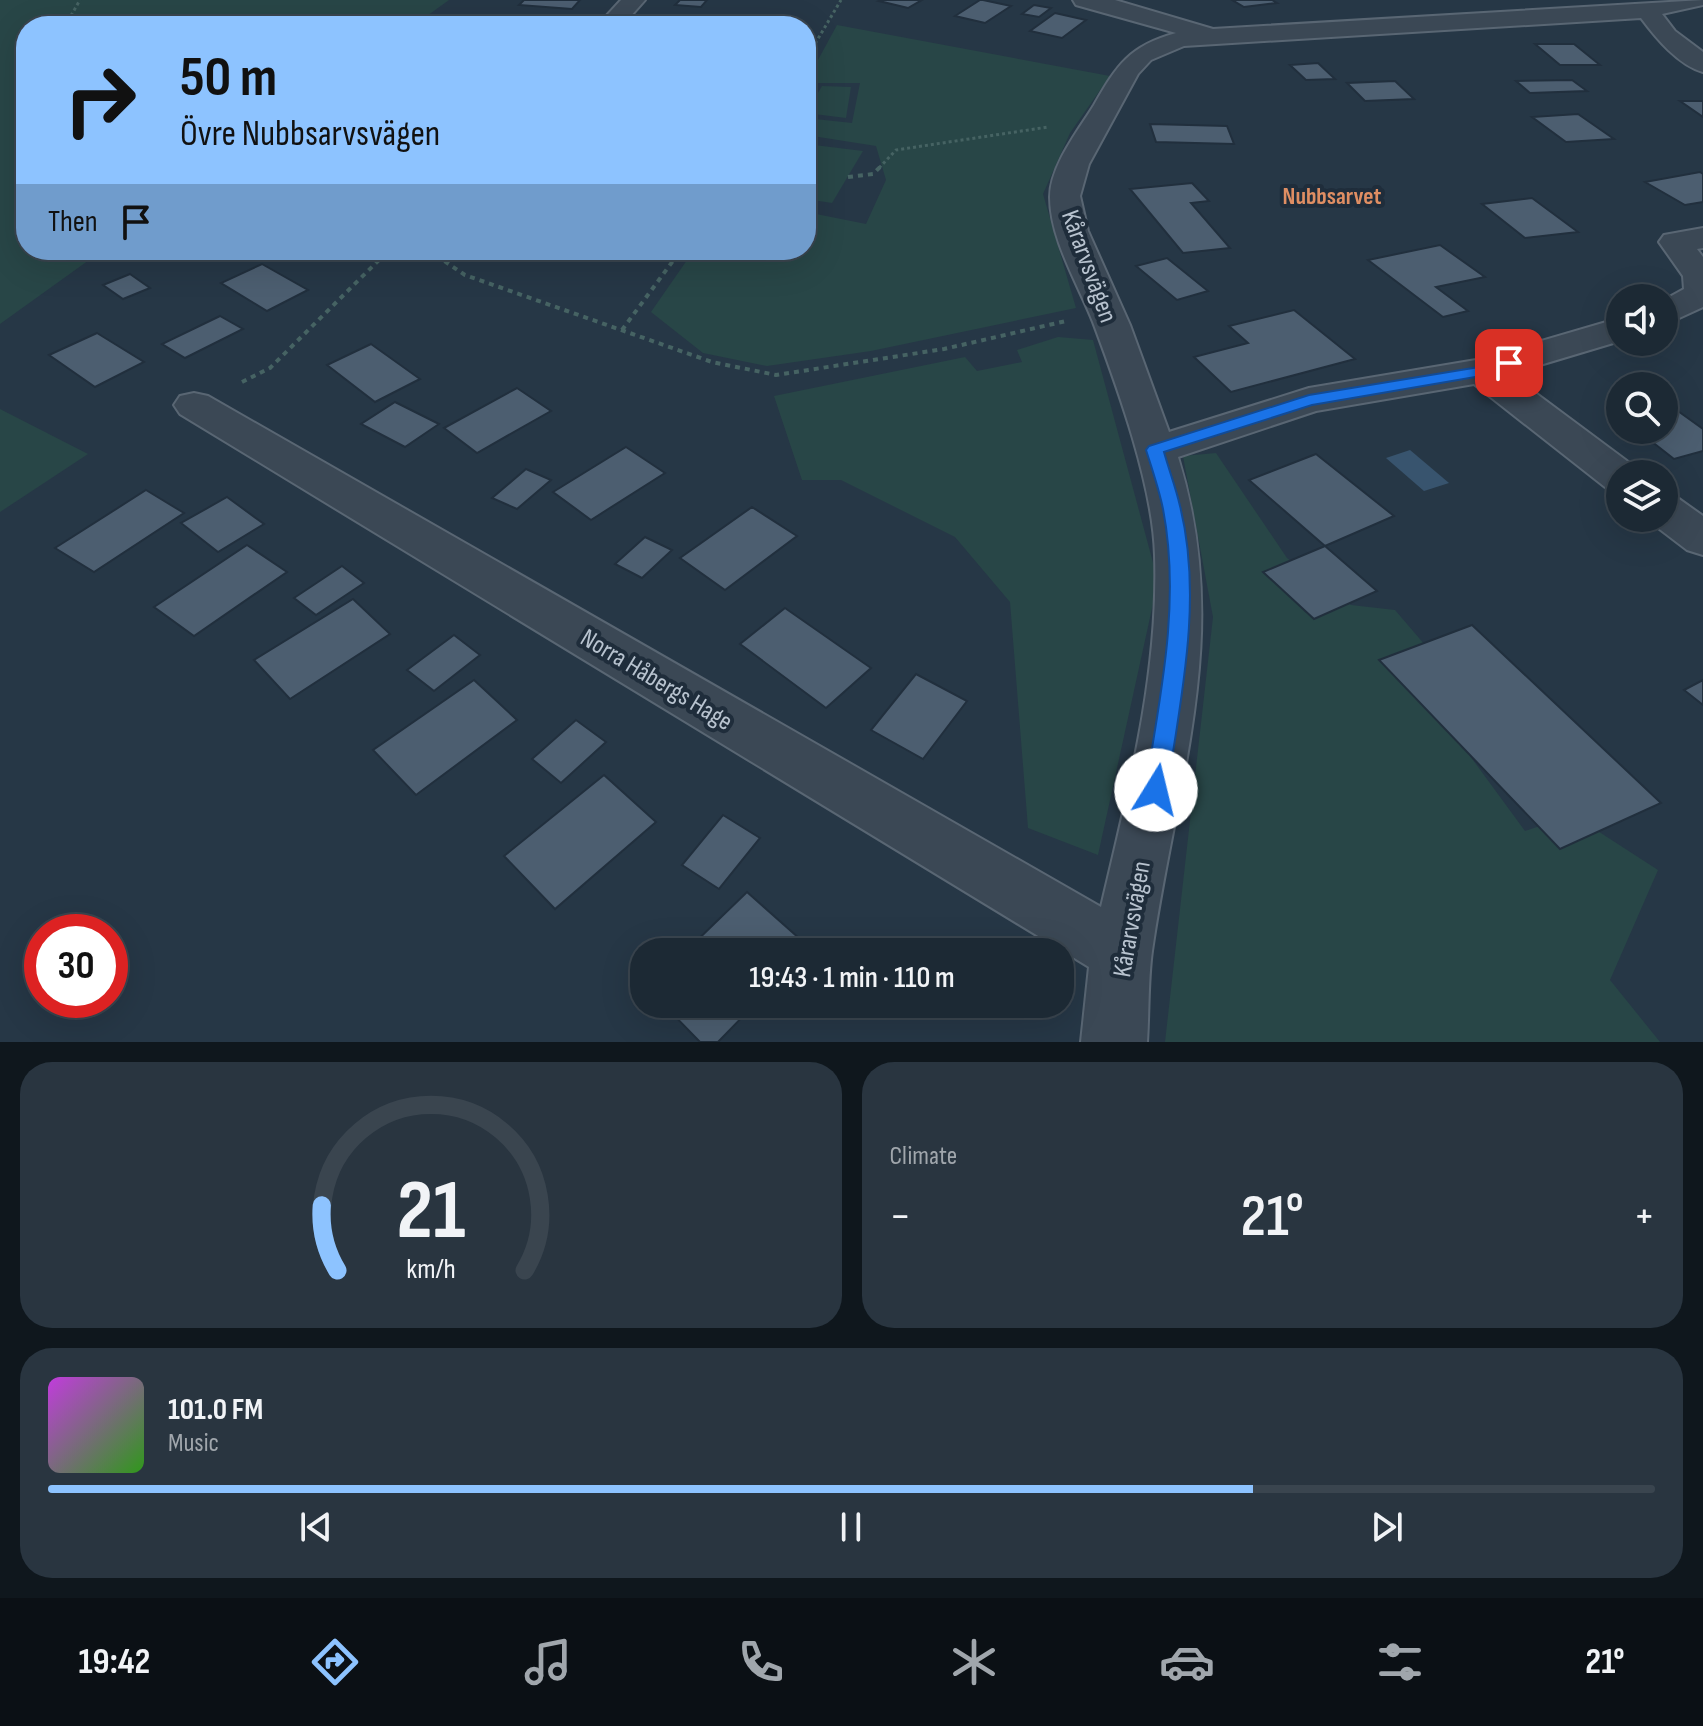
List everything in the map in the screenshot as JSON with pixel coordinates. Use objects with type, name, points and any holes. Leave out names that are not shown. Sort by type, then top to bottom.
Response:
[{"type":"street","points":[[619,16],[634,0]]},
{"type":"street","points":[[1084,0],[1130,10],[1204,34]]},
{"type":"street","name":"Kårarvsvägen","points":[[1114,1042],[1121,952],[1156,790],[1177,657],[1178,555],[1172,508],[1155,450],[1106,312],[1079,252],[1065,196],[1074,164],[1127,70],[1142,55],[1159,45],[1204,34],[1647,11],[1696,0]]},
{"type":"street","points":[[1647,11],[1667,36],[1703,64]]},
{"type":"street","points":[[1678,308],[1701,294],[1700,276],[1675,242],[1703,238]]},
{"type":"street","points":[[1155,450],[1309,400],[1481,371],[1606,333]]},
{"type":"street","points":[[1481,371],[1606,466]]},
{"type":"street","name":"Norra Håbergs Hage","points":[[194,405],[1121,952]]},
{"type":"street","points":[[1678,520],[1703,539]]},
{"type":"path","points":[[816,42],[841,0]]},
{"type":"path","points":[[848,177],[873,174],[896,150],[1101,120]]},
{"type":"path","points":[[194,405],[270,368],[379,260]]},
{"type":"path","points":[[443,260],[465,275],[712,362],[776,375],[944,349],[1106,312]]},
{"type":"path","points":[[621,330],[674,260]]},
{"type":"green space","points":[[0,0],[449,0],[427,16],[16,16],[16,260],[89,260],[0,324]]},
{"type":"green space","points":[[837,25],[1110,76],[1070,133],[1043,194],[1076,308],[871,351],[767,366],[703,353],[651,312],[687,260],[816,260],[816,214],[866,224],[886,180],[876,146],[816,137],[816,119],[852,123],[860,83],[816,83],[816,64]]},
{"type":"green space","points":[[822,86],[851,87],[846,118],[816,114],[816,96]]},
{"type":"green space","points":[[816,145],[863,151],[832,203],[816,201]]},
{"type":"green space","points":[[1058,337],[1093,340],[1158,581],[1098,855],[1028,828],[1010,602],[955,537],[841,480],[802,480],[774,396],[965,357],[977,371],[1022,362],[1017,350]]},
{"type":"green space","points":[[0,409],[88,454],[0,512]]},
{"type":"green space","points":[[1216,453],[1287,558],[1351,605],[1395,610],[1425,645],[1448,726],[1525,831],[1573,815],[1658,870],[1610,980],[1660,1042],[1165,1042],[1213,617],[1183,456]]},
{"type":"water","points":[[1410,450],[1449,483],[1424,491],[1386,458]]},
{"type":"building","points":[[524,0],[580,0],[572,9],[519,5]]},
{"type":"building","points":[[680,0],[707,0],[701,7],[675,5]]},
{"type":"building","points":[[922,0],[908,8],[879,1]]},
{"type":"building","points":[[980,0],[1011,6],[985,23],[955,16]]},
{"type":"building","points":[[1232,0],[1272,0],[1277,3],[1244,7]]},
{"type":"building","points":[[1034,5],[1051,8],[1039,17],[1022,14]]},
{"type":"building","points":[[1055,13],[1086,20],[1062,38],[1030,31]]},
{"type":"building","points":[[1535,44],[1574,44],[1600,65],[1560,65]]},
{"type":"building","points":[[1318,63],[1335,79],[1306,80],[1290,65]]},
{"type":"building","points":[[1572,80],[1587,91],[1530,93],[1516,81]]},
{"type":"building","points":[[1395,81],[1414,99],[1365,101],[1347,83]]},
{"type":"building","points":[[1680,101],[1703,101],[1703,117]]},
{"type":"building","points":[[1578,114],[1614,139],[1566,142],[1532,117]]},
{"type":"building","points":[[1150,124],[1227,126],[1234,144],[1156,142]]},
{"type":"building","points":[[1703,174],[1703,202],[1685,205],[1645,182]]},
{"type":"building","points":[[1192,183],[1209,201],[1191,203],[1230,248],[1183,253],[1130,189]]},
{"type":"building","points":[[1532,198],[1578,232],[1525,238],[1482,204]]},
{"type":"building","points":[[1440,245],[1485,277],[1436,287],[1468,311],[1443,317],[1368,260]]},
{"type":"building","points":[[1167,258],[1208,291],[1177,300],[1136,266]]},
{"type":"building","points":[[262,264],[308,290],[267,311],[221,283]]},
{"type":"building","points":[[130,274],[150,288],[123,299],[103,285]]},
{"type":"building","points":[[1294,310],[1355,359],[1231,392],[1194,357],[1248,343],[1229,326]]},
{"type":"building","points":[[220,316],[243,329],[185,358],[162,344]]},
{"type":"building","points":[[97,333],[144,362],[95,387],[49,355]]},
{"type":"building","points":[[371,344],[420,379],[375,402],[327,365]]},
{"type":"building","points":[[517,388],[551,411],[477,453],[444,428]]},
{"type":"building","points":[[395,402],[439,424],[405,447],[361,424]]},
{"type":"building","points":[[1678,411],[1703,429],[1703,451],[1674,459],[1655,444],[1678,444]]},
{"type":"building","points":[[626,447],[665,473],[591,520],[553,492]]},
{"type":"building","points":[[1316,454],[1394,516],[1325,546],[1249,480]]},
{"type":"building","points":[[526,469],[551,480],[517,509],[492,498]]},
{"type":"building","points":[[146,490],[184,513],[94,572],[55,548]]},
{"type":"building","points":[[227,497],[264,524],[218,552],[181,523]]},
{"type":"building","points":[[752,507],[797,536],[725,590],[680,558]]},
{"type":"building","points":[[645,537],[672,550],[642,578],[615,564]]},
{"type":"building","points":[[247,545],[287,572],[194,636],[154,607]]},
{"type":"building","points":[[1325,546],[1377,591],[1314,619],[1263,572]]},
{"type":"building","points":[[342,566],[364,583],[316,615],[294,598]]},
{"type":"building","points":[[353,599],[390,634],[290,699],[254,660]]},
{"type":"building","points":[[785,608],[871,668],[826,708],[740,644]]},
{"type":"building","points":[[1472,625],[1661,803],[1560,849],[1379,660]]},
{"type":"building","points":[[454,635],[480,655],[434,691],[407,670]]},
{"type":"building","points":[[916,674],[967,701],[923,759],[871,730]]},
{"type":"building","points":[[474,680],[517,720],[416,795],[373,750]]},
{"type":"building","points":[[1703,680],[1703,705],[1684,690]]},
{"type":"building","points":[[576,720],[606,742],[561,783],[532,759]]},
{"type":"building","points":[[604,775],[656,822],[555,909],[504,856]]},
{"type":"building","points":[[723,815],[760,838],[719,889],[682,865]]},
{"type":"building","points":[[747,892],[799,938],[699,938]]},
{"type":"building","points":[[677,1018],[741,1018],[718,1042],[700,1042]]},
{"type":"district","name":"Nubbsarvet","points":[[1332,196]]},
{"type":"route","points":[[1156,790],[1177,657],[1178,555],[1172,508],[1155,450],[1309,400],[1481,371],[1509,363]]}]
